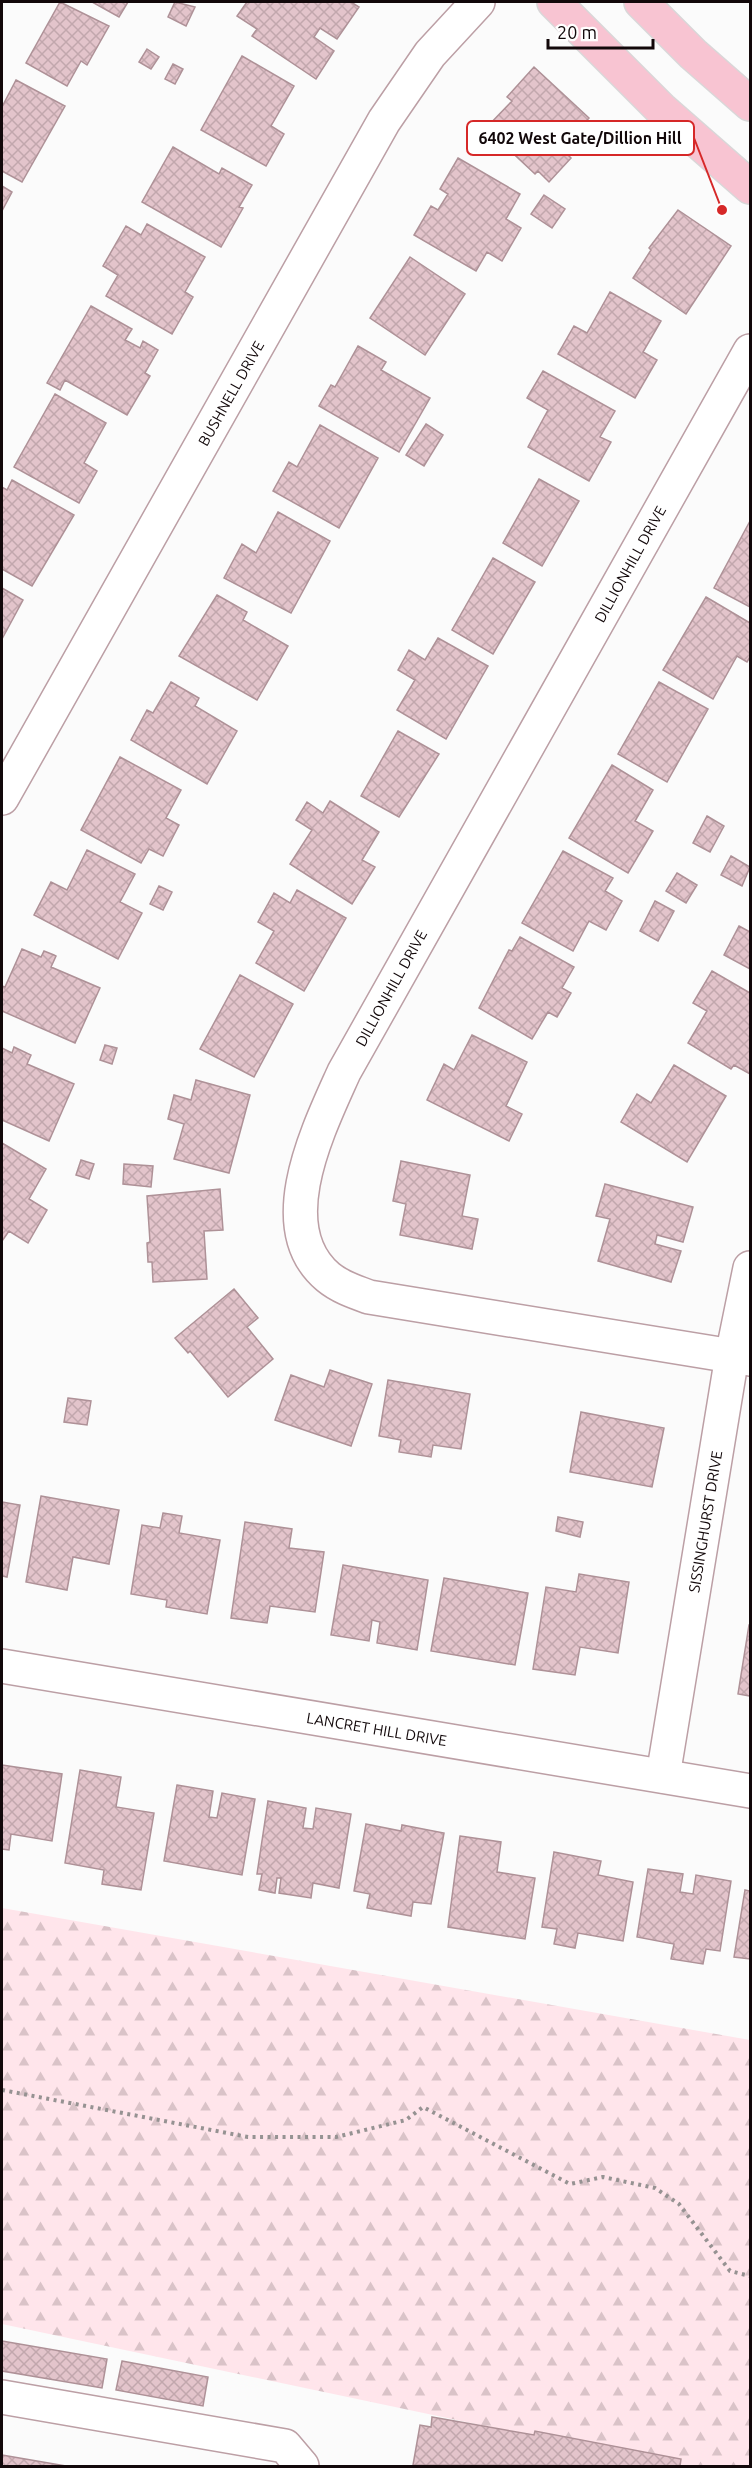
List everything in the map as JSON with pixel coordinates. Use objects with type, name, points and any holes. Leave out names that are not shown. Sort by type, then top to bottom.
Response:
[{"type":"main road","points":[[554,2],[661,109],[750,187]]},
{"type":"main road","points":[[641,2],[693,54],[750,104]]},
{"type":"street","name":"BUSHNELL DRIVE","points":[[2,798],[384,121],[430,54],[478,2]]},
{"type":"street","name":"DILLIONHILL DRIVE","points":[[741,1357],[369,1297],[346,1289],[327,1277],[312,1257],[303,1235],[300,1213],[302,1186],[312,1149],[344,1072],[750,351]]},
{"type":"street","name":"SISSINGHURST DRIVE","points":[[663,1776],[741,1357],[750,1268]]},
{"type":"street","name":"LANCRET HILL DRIVE","points":[[2,1666],[750,1791]]},
{"type":"street","points":[[2,2397],[285,2446],[302,2466]]},
{"type":"path","points":[[2,2090],[75,2102],[248,2137],[336,2137],[406,2120],[423,2107],[570,2184],[603,2177],[655,2188],[679,2204],[730,2271],[750,2276]]},
{"type":"green space","points":[[2,1908],[750,2040],[750,2466],[674,2466],[2,2324]]},
{"type":"building","points":[[60,2],[109,26],[87,65],[81,61],[67,86],[26,63]]},
{"type":"building","points":[[92,2],[128,2],[119,17]]},
{"type":"building","points":[[175,2],[195,7],[186,26],[168,17]]},
{"type":"building","points":[[247,2],[351,2],[359,7],[337,39],[320,28],[314,37],[334,51],[316,79],[252,36],[257,29],[237,16]]},
{"type":"building","points":[[147,49],[159,57],[151,69],[139,62]]},
{"type":"building","points":[[242,56],[294,86],[271,126],[284,134],[266,166],[201,130]]},
{"type":"building","points":[[173,64],[183,69],[175,84],[165,79]]},
{"type":"building","points":[[534,67],[589,118],[561,148],[571,158],[549,182],[538,171],[535,174],[486,128],[512,101],[507,97]]},
{"type":"building","points":[[16,80],[65,106],[22,182],[2,171],[2,107]]},
{"type":"building","points":[[173,147],[219,174],[222,168],[252,185],[239,207],[243,208],[221,247],[142,202]]},
{"type":"building","points":[[458,158],[520,194],[506,219],[521,228],[502,261],[487,252],[476,271],[414,235],[431,206],[438,210],[448,194],[440,189]]},
{"type":"building","points":[[2,186],[12,192],[2,211]]},
{"type":"building","points":[[544,195],[565,209],[552,228],[531,214]]},
{"type":"building","points":[[678,210],[731,246],[686,314],[633,278],[651,250],[649,248]]},
{"type":"building","points":[[147,224],[205,257],[185,292],[193,297],[172,334],[106,296],[118,275],[103,266],[126,226],[141,235]]},
{"type":"building","points":[[410,257],[465,294],[425,355],[370,318]]},
{"type":"building","points":[[610,292],[661,321],[643,352],[657,360],[635,398],[558,354],[574,326],[587,333]]},
{"type":"building","points":[[91,306],[132,329],[125,340],[140,348],[143,341],[158,350],[145,373],[150,376],[127,415],[65,380],[60,390],[47,383]]},
{"type":"building","points":[[358,346],[386,362],[381,370],[430,398],[399,452],[319,406],[331,385],[335,387]]},
{"type":"building","points":[[543,371],[615,411],[600,437],[611,442],[589,481],[528,447],[548,410],[527,398]]},
{"type":"building","points":[[55,394],[106,423],[84,463],[97,471],[79,503],[14,467]]},
{"type":"building","points":[[426,424],[443,435],[424,466],[406,455]]},
{"type":"building","points":[[320,425],[378,458],[339,528],[273,491],[289,462],[297,467]]},
{"type":"building","points":[[539,479],[579,501],[542,566],[503,543]]},
{"type":"building","points":[[12,480],[74,515],[32,586],[2,569],[2,487],[7,490]]},
{"type":"building","points":[[278,512],[330,541],[291,613],[224,578],[242,544],[256,553]]},
{"type":"building","points":[[750,521],[750,607],[714,588]]},
{"type":"building","points":[[493,558],[535,582],[493,654],[452,630]]},
{"type":"building","points":[[2,588],[23,600],[2,639]]},
{"type":"building","points":[[217,595],[247,612],[243,620],[288,646],[257,700],[179,656]]},
{"type":"building","points":[[706,597],[750,623],[750,657],[747,662],[737,656],[713,699],[663,670]]},
{"type":"building","points":[[438,638],[488,666],[446,739],[397,710],[415,680],[398,670],[409,650],[425,660]]},
{"type":"building","points":[[171,682],[199,698],[195,706],[237,731],[207,784],[131,740],[147,710],[153,713]]},
{"type":"building","points":[[659,682],[708,709],[667,782],[618,754]]},
{"type":"building","points":[[398,731],[439,754],[399,817],[361,796]]},
{"type":"building","points":[[120,757],[181,790],[166,818],[179,825],[163,856],[149,849],[141,863],[81,830]]},
{"type":"building","points":[[612,765],[653,790],[635,821],[653,831],[628,873],[569,838]]},
{"type":"building","points":[[330,801],[379,832],[362,860],[375,867],[352,904],[290,864],[312,830],[296,820],[307,802],[323,813]]},
{"type":"building","points":[[707,816],[724,826],[710,852],[693,843]]},
{"type":"building","points":[[87,850],[135,874],[120,902],[142,913],[118,959],[34,915],[51,882],[67,890]]},
{"type":"building","points":[[563,851],[613,878],[605,891],[622,901],[606,930],[589,921],[573,951],[522,923]]},
{"type":"building","points":[[731,856],[750,867],[742,886],[721,875]]},
{"type":"building","points":[[677,873],[697,885],[686,903],[666,891]]},
{"type":"building","points":[[159,886],[172,892],[163,910],[150,904]]},
{"type":"building","points":[[297,890],[346,918],[304,991],[256,963],[274,931],[258,922],[274,893],[290,903]]},
{"type":"building","points":[[655,901],[674,911],[658,941],[640,931]]},
{"type":"building","points":[[739,926],[750,932],[750,969],[724,955]]},
{"type":"building","points":[[520,937],[574,967],[562,988],[571,993],[557,1017],[548,1012],[532,1039],[479,1008],[509,950],[512,951]]},
{"type":"building","points":[[22,949],[41,957],[44,951],[56,956],[51,967],[100,988],[75,1043],[2,1011],[2,986],[5,987]]},
{"type":"building","points":[[712,971],[750,993],[750,1074],[734,1065],[731,1069],[688,1043],[707,1011],[693,1003]]},
{"type":"building","points":[[240,975],[293,1004],[254,1077],[200,1049]]},
{"type":"building","points":[[472,1035],[527,1062],[506,1106],[522,1114],[509,1141],[427,1100],[444,1064],[454,1070]]},
{"type":"building","points":[[105,1045],[117,1048],[112,1064],[100,1060]]},
{"type":"building","points":[[14,1047],[31,1055],[27,1064],[74,1084],[49,1141],[2,1120],[2,1048],[12,1053]]},
{"type":"building","points":[[674,1065],[726,1096],[687,1162],[621,1122],[637,1094],[651,1103]]},
{"type":"building","points":[[196,1080],[250,1095],[229,1173],[174,1159],[184,1124],[168,1119],[174,1095],[191,1100]]},
{"type":"building","points":[[2,1143],[46,1169],[29,1199],[47,1210],[28,1243],[9,1231],[2,1241]]},
{"type":"building","points":[[81,1160],[94,1164],[89,1179],[76,1175]]},
{"type":"building","points":[[401,1161],[470,1175],[462,1216],[478,1219],[472,1249],[400,1235],[406,1204],[393,1201]]},
{"type":"building","points":[[124,1164],[153,1166],[151,1187],[123,1184]]},
{"type":"building","points":[[605,1184],[693,1207],[683,1242],[657,1235],[655,1244],[681,1251],[671,1282],[598,1261],[610,1219],[596,1216]]},
{"type":"building","points":[[220,1189],[223,1230],[204,1231],[207,1279],[153,1282],[152,1262],[148,1262],[147,1243],[150,1242],[147,1196]]},
{"type":"building","points":[[234,1289],[258,1318],[247,1327],[273,1359],[228,1397],[190,1351],[188,1353],[175,1338]]},
{"type":"building","points":[[330,1370],[372,1384],[351,1446],[275,1420],[291,1375],[324,1387]]},
{"type":"building","points":[[388,1380],[470,1394],[461,1449],[433,1445],[431,1457],[399,1452],[401,1440],[379,1436]]},
{"type":"building","points":[[68,1398],[91,1401],[87,1425],[64,1422]]},
{"type":"building","points":[[581,1412],[664,1428],[652,1487],[570,1472]]},
{"type":"building","points":[[41,1496],[119,1510],[109,1564],[73,1557],[67,1590],[26,1582]]},
{"type":"building","points":[[2,1502],[20,1505],[7,1577],[2,1576]]},
{"type":"building","points":[[163,1513],[182,1516],[179,1533],[220,1540],[207,1614],[166,1607],[167,1600],[131,1594],[142,1525],[160,1528]]},
{"type":"building","points":[[558,1517],[583,1522],[580,1537],[556,1531]]},
{"type":"building","points":[[245,1522],[292,1529],[289,1548],[324,1552],[315,1612],[270,1606],[267,1623],[231,1618]]},
{"type":"building","points":[[343,1565],[428,1580],[417,1650],[377,1643],[380,1622],[372,1620],[369,1641],[331,1635]]},
{"type":"building","points":[[579,1574],[629,1582],[618,1653],[580,1647],[575,1675],[533,1669],[546,1587],[576,1592]]},
{"type":"building","points":[[444,1578],[528,1593],[515,1665],[431,1651]]},
{"type":"building","points":[[750,1625],[750,1696],[738,1694]]},
{"type":"building","points":[[2,1765],[62,1774],[52,1841],[11,1834],[9,1850],[2,1849]]},
{"type":"building","points":[[80,1770],[121,1777],[116,1807],[154,1813],[141,1890],[102,1884],[104,1870],[65,1863]]},
{"type":"building","points":[[177,1785],[213,1791],[209,1817],[217,1818],[222,1793],[255,1799],[242,1875],[164,1861]]},
{"type":"building","points":[[268,1801],[306,1808],[303,1828],[313,1829],[316,1808],[351,1814],[339,1888],[313,1883],[311,1898],[279,1893],[281,1878],[277,1878],[275,1893],[259,1890],[262,1874],[257,1874]]},
{"type":"building","points":[[366,1824],[401,1831],[402,1825],[444,1833],[431,1904],[413,1902],[411,1916],[367,1908],[370,1894],[354,1891]]},
{"type":"building","points":[[460,1836],[501,1842],[497,1872],[535,1878],[525,1939],[448,1927]]},
{"type":"building","points":[[554,1852],[601,1861],[598,1875],[633,1882],[623,1941],[578,1933],[575,1948],[554,1944],[557,1929],[542,1927]]},
{"type":"building","points":[[648,1869],[683,1874],[680,1892],[693,1894],[696,1875],[731,1881],[720,1951],[706,1949],[703,1964],[671,1959],[674,1944],[637,1937]]},
{"type":"building","points":[[745,1890],[750,1891],[750,1959],[734,1957]]},
{"type":"building","points":[[2,2341],[107,2359],[102,2388],[2,2371]]},
{"type":"building","points":[[122,2361],[208,2377],[203,2406],[116,2390]]},
{"type":"building","points":[[432,2417],[534,2435],[535,2431],[681,2459],[680,2466],[413,2465],[420,2425],[431,2427]]},
{"type":"building","points":[[2,2455],[66,2466],[2,2466]]},
{"type":"place","name":"6402 West Gate/Dillion Hill","points":[[722,210]]}]
